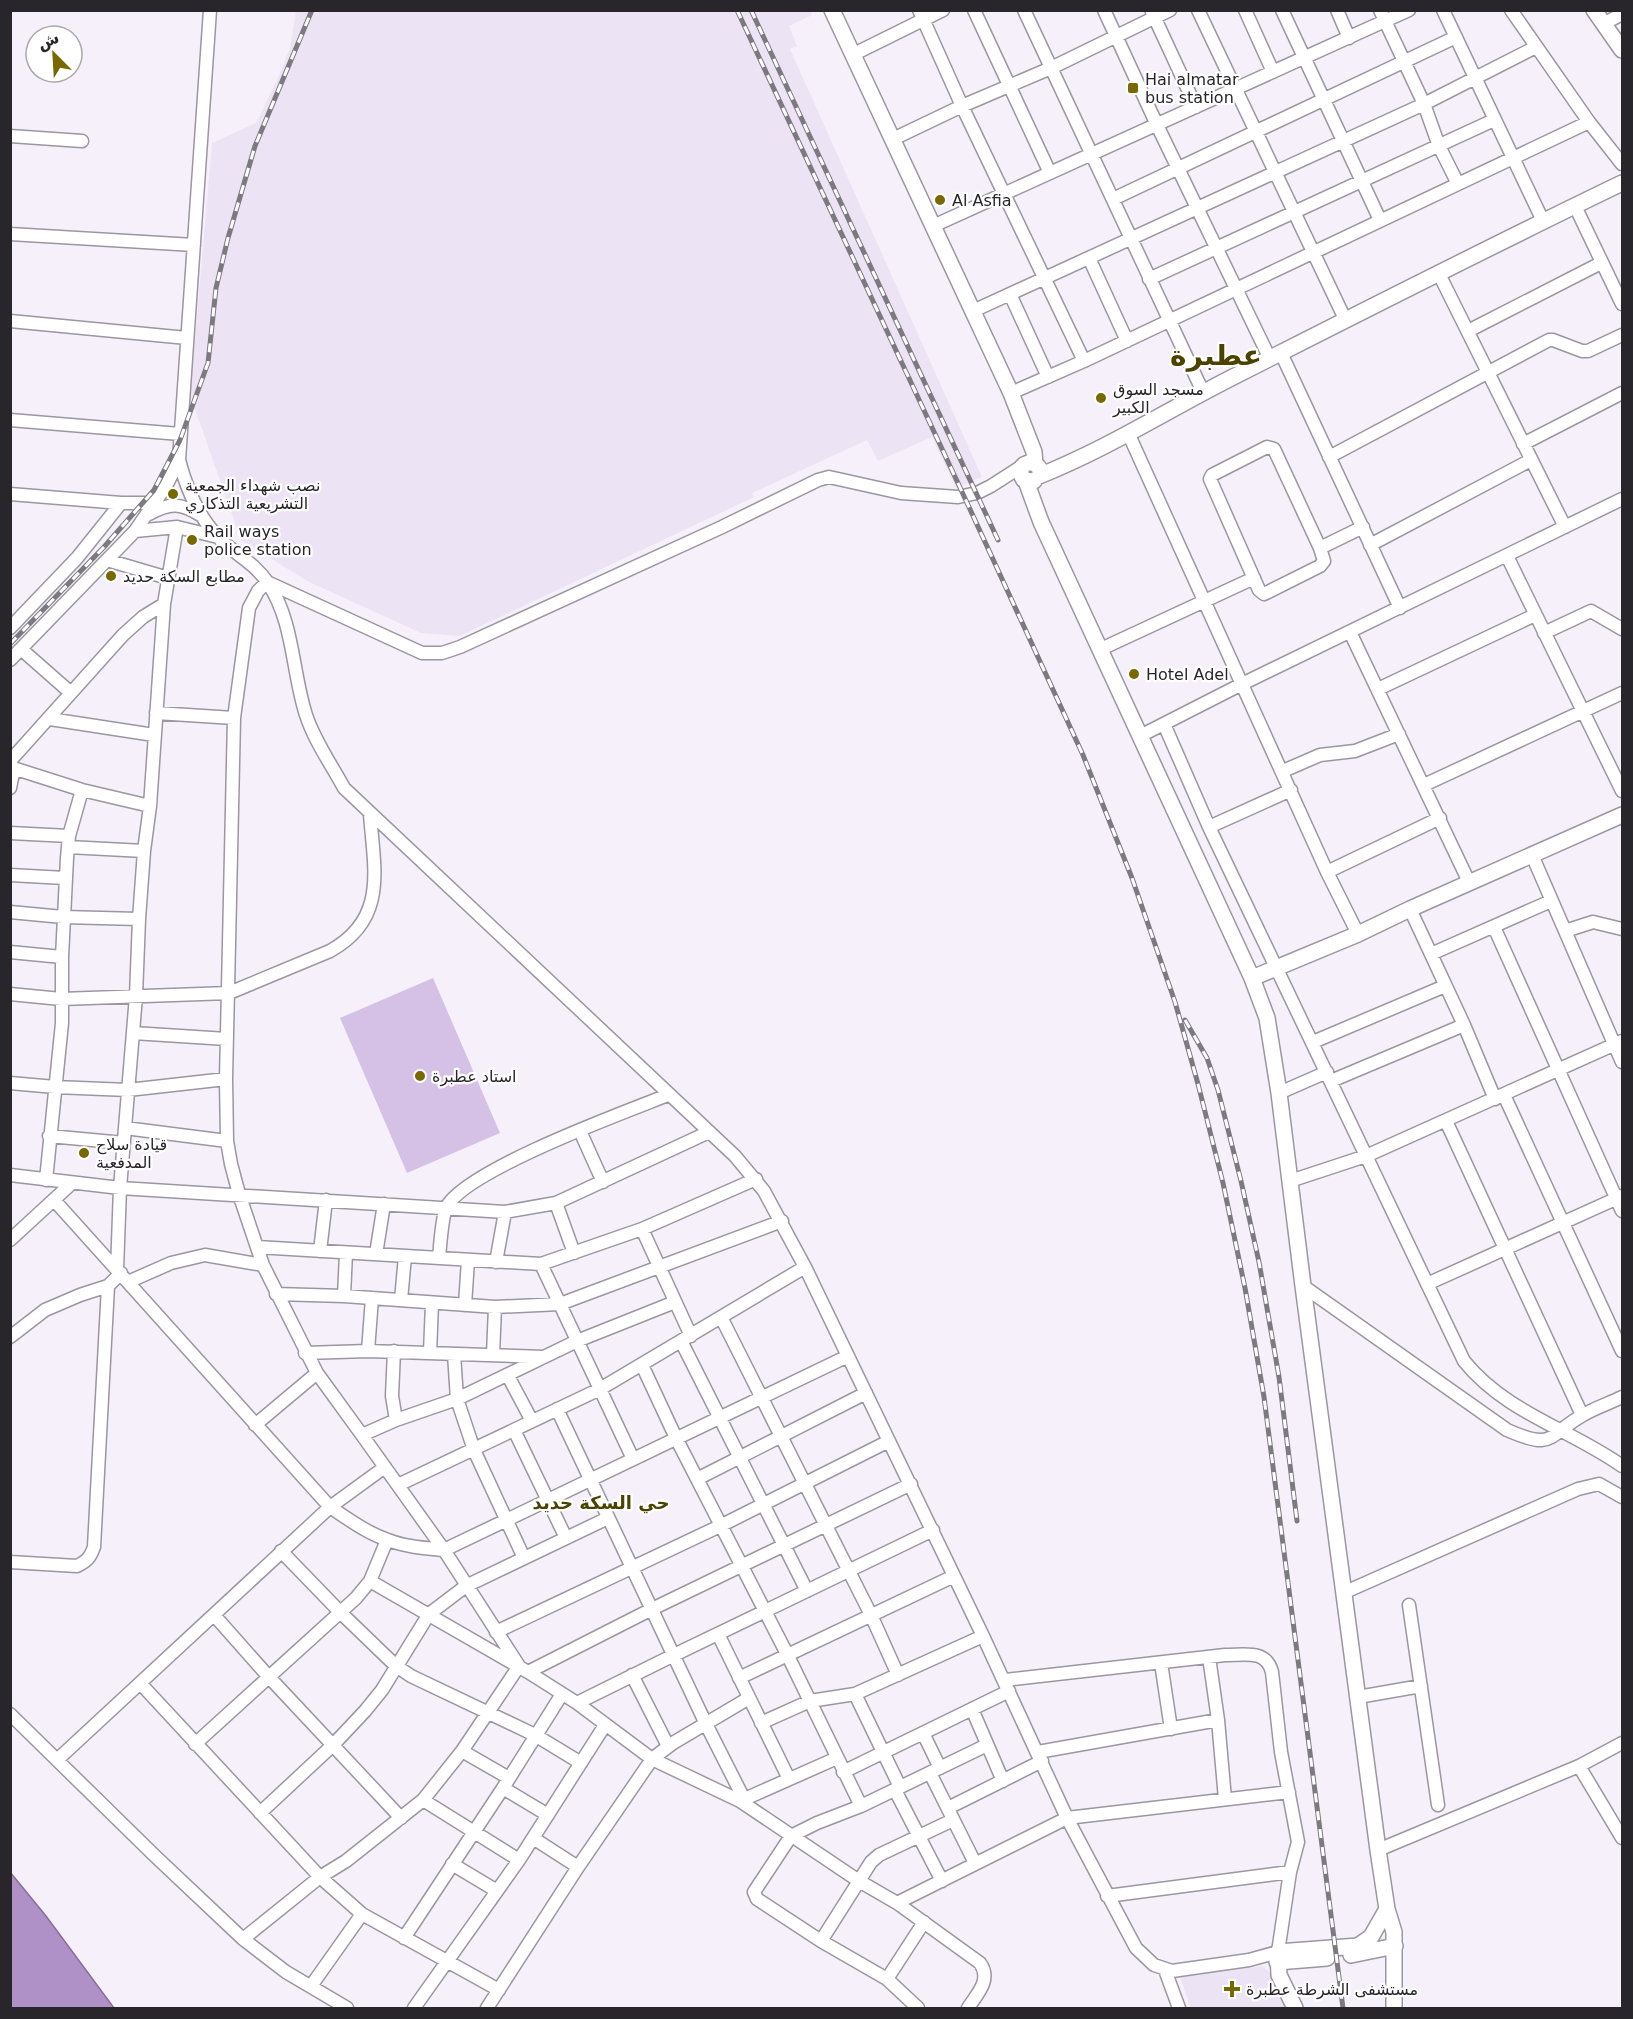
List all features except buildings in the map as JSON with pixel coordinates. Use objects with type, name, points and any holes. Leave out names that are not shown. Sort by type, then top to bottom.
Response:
[{"type":"main road","points":[[832,10],[1011,393],[1024,430],[1034,504],[1252,978],[1267,1018],[1279,1093],[1378,1850],[1387,1909],[1394,1932],[1394,2008]]},
{"type":"main road","points":[[1594,10],[1623,51]]},
{"type":"main road","points":[[1031,472],[1072,460],[1129,435],[1203,392],[1345,319],[1623,183]]},
{"type":"main road","points":[[1252,978],[1359,934],[1469,882],[1623,815]]},
{"type":"main road","points":[[1278,1957],[1358,1946],[1371,1937],[1387,1909]]},
{"type":"main road","points":[[1278,1957],[1345,1956],[1395,1946]]},
{"type":"main road","points":[[1278,1957],[1279,1975],[1295,2008]]},
{"type":"street","points":[[210,10],[179,460],[191,498],[203,517],[218,537],[257,569],[276,596],[285,622],[306,715],[344,788],[735,1156],[756,1179],[782,1221],[805,1267],[933,1530],[954,1576],[1007,1686],[1040,1756],[1067,1818],[1136,1948],[1154,1965],[1165,1970],[1180,1971],[1278,1957],[1290,1872],[1298,1842],[1284,1767],[1270,1662],[1264,1657],[1252,1655],[1209,1657],[1007,1686],[972,1709],[843,1772]]},
{"type":"street","points":[[852,55],[922,15],[943,10]]},
{"type":"street","points":[[974,10],[1050,173]]},
{"type":"street","points":[[1024,10],[1203,392]]},
{"type":"street","points":[[1104,10],[1236,288],[1329,457],[1400,608]]},
{"type":"street","points":[[893,139],[962,106],[1051,68],[1116,36],[1153,14],[1170,10]]},
{"type":"street","points":[[1198,10],[1345,319]]},
{"type":"street","points":[[1245,10],[1273,72]]},
{"type":"street","points":[[1282,10],[1380,220]]},
{"type":"street","points":[[1337,10],[1349,38]]},
{"type":"street","points":[[933,226],[1349,38],[1383,16],[1409,10]]},
{"type":"street","points":[[1443,10],[1543,221]]},
{"type":"street","points":[[1511,10],[1589,122],[1623,164]]},
{"type":"street","points":[[1153,14],[1196,107]]},
{"type":"street","points":[[1604,24],[1623,14]]},
{"type":"street","points":[[922,15],[962,106],[1084,361]]},
{"type":"street","points":[[1383,16],[1424,104],[1439,146],[1458,184]]},
{"type":"street","points":[[1113,199],[1456,37]]},
{"type":"street","points":[[973,311],[1424,104],[1536,47]]},
{"type":"street","points":[[1149,279],[1494,120]]},
{"type":"street","points":[[1011,393],[1084,361],[1589,122]]},
{"type":"street","points":[[10,136],[82,141]]},
{"type":"street","points":[[1575,206],[1623,304]]},
{"type":"street","points":[[10,234],[194,245]]},
{"type":"street","points":[[1089,258],[1127,340]]},
{"type":"street","points":[[1468,331],[1601,263]]},
{"type":"street","points":[[1438,272],[1565,527]]},
{"type":"street","points":[[1010,294],[1048,377]]},
{"type":"street","points":[[10,321],[187,338]]},
{"type":"street","points":[[1329,457],[1549,340],[1588,351],[1623,335]]},
{"type":"street","points":[[1523,444],[1623,393]]},
{"type":"street","points":[[10,420],[180,434]]},
{"type":"street","points":[[1129,435],[1327,872],[1359,934]]},
{"type":"street","points":[[1267,447],[1274,449],[1324,557],[1323,564],[1266,593],[1261,593],[1254,578],[1210,478],[1267,447]]},
{"type":"street","points":[[10,660],[135,531],[156,503],[179,460]]},
{"type":"street","points":[[1370,545],[1531,460]]},
{"type":"street","points":[[267,582],[422,653],[442,653],[460,647],[722,527],[818,480],[829,477],[901,493],[958,497],[977,493],[1031,472]]},
{"type":"street","points":[[10,494],[121,503],[156,503]]},
{"type":"street","points":[[1140,736],[1623,499]]},
{"type":"street","points":[[10,628],[77,558],[121,503]]},
{"type":"street","points":[[148,514],[161,507],[180,504],[203,517]]},
{"type":"street","points":[[135,531],[177,526],[218,537]]},
{"type":"street","points":[[122,1275],[120,1188],[136,996],[139,919],[150,806],[164,604],[177,526]]},
{"type":"street","points":[[1320,548],[1363,527]]},
{"type":"street","points":[[1506,556],[1623,791]]},
{"type":"street","points":[[106,560],[168,578]]},
{"type":"street","points":[[1101,650],[1254,578]]},
{"type":"street","points":[[267,582],[258,591],[249,608],[234,718],[226,1079],[227,1141],[239,1194],[263,1266],[316,1373],[363,1434],[444,1550],[496,1632],[524,1669]]},
{"type":"street","points":[[10,788],[13,759],[123,635],[143,617],[164,604]]},
{"type":"street","points":[[1544,633],[1591,610],[1623,629]]},
{"type":"street","points":[[1378,689],[1535,615]]},
{"type":"street","points":[[1350,632],[1469,882]]},
{"type":"street","points":[[21,649],[71,693]]},
{"type":"street","points":[[1424,785],[1623,693]]},
{"type":"street","points":[[156,713],[234,718]]},
{"type":"street","points":[[50,719],[154,735]]},
{"type":"street","points":[[1164,724],[1209,827],[1427,1284],[1468,1365],[1509,1402],[1560,1432],[1602,1451],[1623,1466]]},
{"type":"street","points":[[1283,771],[1320,755],[1355,751],[1399,734]]},
{"type":"street","points":[[13,759],[82,790],[150,806]]},
{"type":"street","points":[[46,1180],[62,1023],[65,878],[69,842],[82,790]]},
{"type":"street","points":[[1209,827],[1291,790]]},
{"type":"street","points":[[10,994],[61,999],[229,993],[330,951],[343,943],[359,927],[374,896],[370,814]]},
{"type":"street","points":[[1327,872],[1440,818]]},
{"type":"street","points":[[10,833],[144,851]]},
{"type":"street","points":[[1532,855],[1551,901],[1619,1043],[1623,1062]]},
{"type":"street","points":[[10,875],[65,878]]},
{"type":"street","points":[[1431,954],[1551,901]]},
{"type":"street","points":[[1410,909],[1499,1097],[1563,1222],[1623,1351]]},
{"type":"street","points":[[10,912],[63,917],[139,919]]},
{"type":"street","points":[[1565,931],[1593,921],[1623,929]]},
{"type":"street","points":[[1494,927],[1619,1197],[1623,1211]]},
{"type":"street","points":[[10,952],[62,957]]},
{"type":"street","points":[[1313,1042],[1445,986]]},
{"type":"street","points":[[1279,1093],[1464,1025]]},
{"type":"street","points":[[133,1033],[227,1039]]},
{"type":"street","points":[[1290,1180],[1366,1156],[1619,1043]]},
{"type":"street","points":[[10,1083],[128,1090],[226,1079]]},
{"type":"street","points":[[439,1258],[446,1208],[456,1197],[485,1175],[525,1154],[668,1095]]},
{"type":"street","points":[[1446,1121],[1582,1415]]},
{"type":"street","points":[[125,1128],[227,1141]]},
{"type":"street","points":[[580,1131],[603,1182]]},
{"type":"street","points":[[10,1175],[120,1188],[505,1212],[556,1203],[709,1132]]},
{"type":"street","points":[[49,1136],[124,1143]]},
{"type":"street","points":[[257,1247],[542,1264],[642,1229],[756,1179]]},
{"type":"street","points":[[10,1240],[72,1183]]},
{"type":"street","points":[[1427,1284],[1619,1197]]},
{"type":"street","points":[[54,1200],[330,1507],[387,1540],[417,1548],[444,1550],[848,1356]]},
{"type":"street","points":[[320,1251],[326,1200]]},
{"type":"street","points":[[556,1203],[574,1253]]},
{"type":"street","points":[[376,1254],[384,1204]]},
{"type":"street","points":[[496,1262],[505,1212]]},
{"type":"street","points":[[276,1294],[344,1296],[495,1307],[560,1304],[782,1221]]},
{"type":"street","points":[[642,1229],[675,1302],[686,1338],[720,1417],[807,1591]]},
{"type":"street","points":[[344,1296],[345,1253]]},
{"type":"street","points":[[10,1337],[45,1310],[80,1294],[108,1286],[122,1275],[205,1255],[263,1266]]},
{"type":"street","points":[[400,1300],[405,1256]]},
{"type":"street","points":[[465,1305],[468,1260]]},
{"type":"street","points":[[542,1264],[633,1459]]},
{"type":"street","points":[[398,1485],[600,1389],[805,1267]]},
{"type":"street","points":[[10,1562],[77,1566],[91,1557],[94,1547],[108,1286]]},
{"type":"street","points":[[1303,1286],[1507,1430],[1530,1439],[1547,1440],[1582,1415],[1623,1397]]},
{"type":"street","points":[[368,1351],[372,1298]]},
{"type":"street","points":[[363,1434],[457,1399],[577,1341],[675,1302]]},
{"type":"street","points":[[430,1353],[432,1303]]},
{"type":"street","points":[[494,1355],[495,1307]]},
{"type":"street","points":[[721,1317],[871,1615],[898,1675]]},
{"type":"street","points":[[305,1353],[393,1351],[545,1357]]},
{"type":"street","points":[[393,1351],[392,1396],[396,1420]]},
{"type":"street","points":[[454,1354],[457,1399],[474,1449],[524,1558]]},
{"type":"street","points":[[642,1365],[676,1438],[787,1654],[861,1806]]},
{"type":"street","points":[[255,1425],[316,1373]]},
{"type":"street","points":[[508,1376],[532,1421]]},
{"type":"street","points":[[697,1479],[866,1393]]},
{"type":"street","points":[[557,1409],[742,1800]]},
{"type":"street","points":[[514,1430],[567,1538]]},
{"type":"street","points":[[496,1632],[720,1526],[889,1441]]},
{"type":"street","points":[[57,1760],[330,1507],[385,1467]]},
{"type":"street","points":[[243,1939],[320,1877],[346,1861],[423,1800],[462,1751],[486,1712],[524,1669],[911,1484]]},
{"type":"street","points":[[1344,1593],[1578,1489],[1599,1484],[1623,1497]]},
{"type":"street","points":[[260,1813],[333,1745],[377,1697],[429,1614],[466,1586],[608,1518]]},
{"type":"street","points":[[577,1703],[933,1530]]},
{"type":"street","points":[[195,1744],[268,1676],[341,1613],[370,1581],[387,1540]]},
{"type":"street","points":[[281,1551],[396,1666],[411,1676],[535,1735],[581,1762]]},
{"type":"street","points":[[739,1678],[954,1576]]},
{"type":"street","points":[[370,1581],[524,1669],[577,1703],[652,1759],[742,1800],[858,1881],[897,1903],[924,1922],[983,1968],[986,1979],[968,2008]]},
{"type":"street","points":[[1409,1605],[1438,1805]]},
{"type":"street","points":[[214,1615],[401,1818]]},
{"type":"street","points":[[718,1634],[789,1779]]},
{"type":"street","points":[[761,1723],[810,1701],[855,1694],[983,1636]]},
{"type":"street","points":[[1209,1657],[1218,1720],[1225,1799]]},
{"type":"street","points":[[1161,1663],[1171,1728]]},
{"type":"street","points":[[632,1675],[668,1746]]},
{"type":"street","points":[[140,1683],[320,1877],[362,1914],[499,1990]]},
{"type":"street","points":[[1358,1697],[1421,1686]]},
{"type":"street","points":[[404,1938],[562,1694]]},
{"type":"street","points":[[855,1694],[919,1836],[942,1881]]},
{"type":"street","points":[[487,2008],[578,1867],[652,1759],[668,1746],[749,1698]]},
{"type":"street","points":[[972,1709],[1003,1781]]},
{"type":"street","points":[[10,1714],[243,1939],[267,1959],[347,2008]]},
{"type":"street","points":[[948,1808],[1003,1781],[1040,1756],[1218,1720]]},
{"type":"street","points":[[414,2008],[519,1860],[605,1725]]},
{"type":"street","points":[[923,1733],[948,1808],[975,1863]]},
{"type":"street","points":[[1378,1850],[1579,1766],[1623,1743]]},
{"type":"street","points":[[918,2008],[887,1979],[822,1941],[755,1896],[755,1888],[791,1836],[861,1806],[987,1745]]},
{"type":"street","points":[[462,1751],[548,1815]]},
{"type":"street","points":[[742,1800],[837,1758]]},
{"type":"street","points":[[1579,1766],[1623,1838]]},
{"type":"street","points":[[897,1903],[1067,1818],[1289,1792]]},
{"type":"street","points":[[423,1800],[519,1860]]},
{"type":"street","points":[[822,1941],[871,1862],[953,1820]]},
{"type":"street","points":[[533,1838],[578,1867]]},
{"type":"street","points":[[452,1864],[497,1891]]},
{"type":"street","points":[[1107,1896],[1290,1872]]},
{"type":"street","points":[[311,1986],[362,1914]]},
{"type":"street","points":[[887,1979],[924,1922]]},
{"type":"street","points":[[1165,1970],[1179,2008]]},
{"type":"shaded area","points":[[296,11],[810,11],[812,15],[789,26],[797,46],[790,49],[982,477],[956,488],[932,437],[878,461],[867,440],[752,493],[754,497],[460,636],[421,633],[307,581],[241,540],[189,392],[212,143],[256,123],[290,48]]},
{"type":"shaded area","points":[[433,978],[500,1133],[407,1173],[340,1018]]},
{"type":"shaded area","points":[[10,1872],[46,1916],[114,2008],[11,2008]]},
{"type":"shaded area","name":"مستشفى الشرطة عطبرة","points":[[1262,1966],[1270,1973],[1291,2008],[1191,2008],[1180,1977]]},
{"type":"railway","points":[[10,644],[104,547],[154,490],[180,440],[208,363],[216,288],[255,146],[312,10]]},
{"type":"railway","points":[[737,10],[1083,755],[1132,878],[1175,1002],[1223,1183],[1245,1288],[1264,1397],[1343,2008]]},
{"type":"railway","points":[[751,10],[998,540]]},
{"type":"railway","points":[[1185,1020],[1207,1058],[1218,1090],[1241,1181],[1259,1262],[1279,1377],[1297,1521]]},
{"type":"place","name":"Hai almatar bus station","points":[[1133,88]]},
{"type":"place","name":"Al Asfia","points":[[940,200]]},
{"type":"place","name":"مسجد السوق الكبير","points":[[1101,398]]},
{"type":"place","name":"نصب شهداء الجمعية التشريعية التذكاري","points":[[173,494]]},
{"type":"place","name":"Rail ways police station","points":[[192,540]]},
{"type":"place","name":"مطابع السكة حديد","points":[[111,576]]},
{"type":"place","name":"Hotel Adel","points":[[1134,674]]},
{"type":"place","name":"استاد عطبرة","points":[[420,1076]]},
{"type":"place","name":"قيادة سلاح المدفعية","points":[[84,1153]]},
{"type":"place","name":"مستشفى الشرطة عطبرة","points":[[1232,1989]]},
{"type":"district","name":"عطبرة","points":[[1216,355]]},
{"type":"district","name":"حي السكة حديد","points":[[601,1502]]}]
